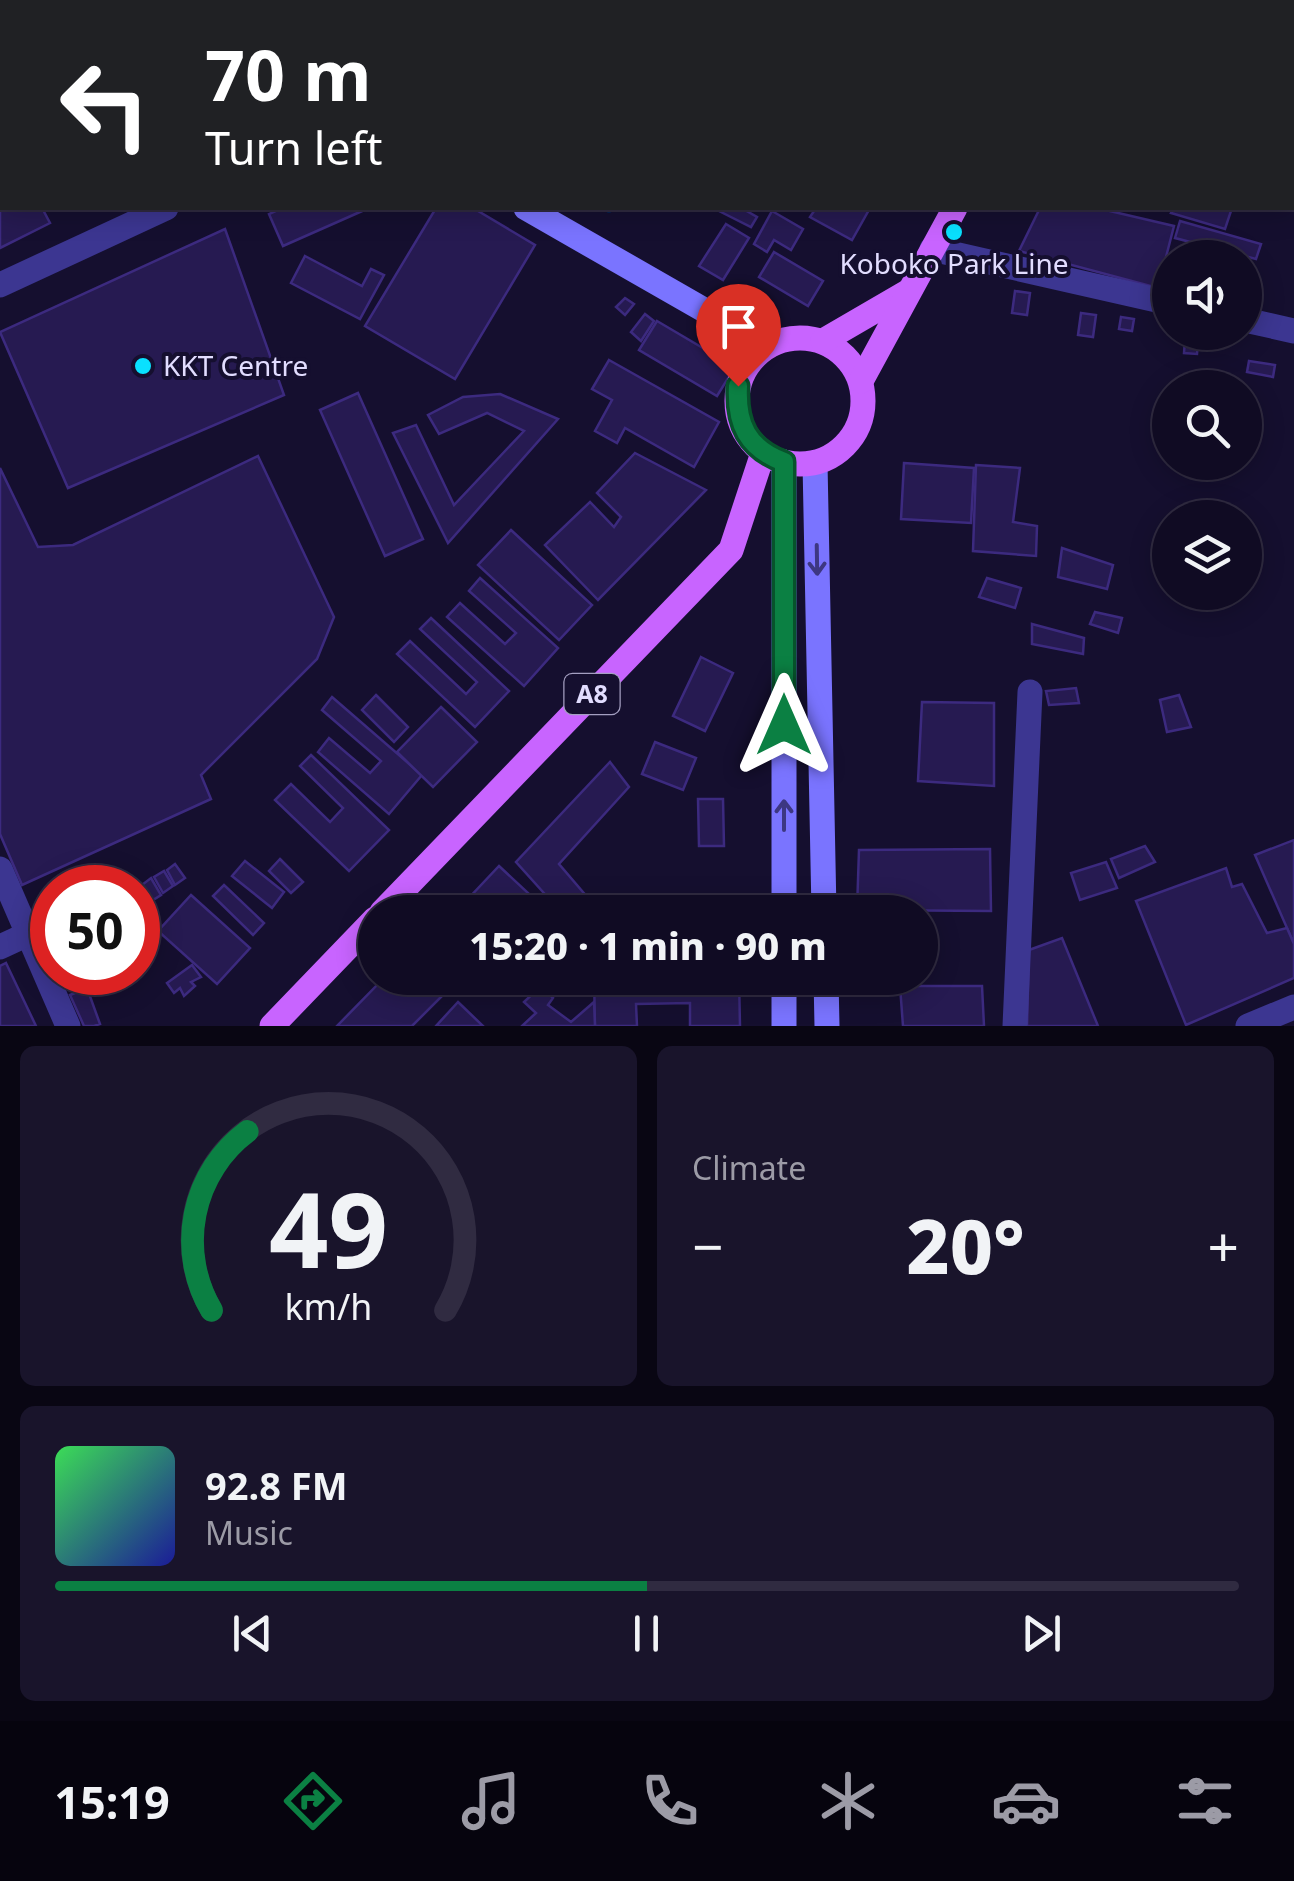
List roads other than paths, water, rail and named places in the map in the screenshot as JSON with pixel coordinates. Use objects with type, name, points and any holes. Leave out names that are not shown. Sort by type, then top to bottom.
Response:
[{"type":"main road","points":[[529,210],[767,346]]},
{"type":"main road","points":[[862,381],[955,210]]},
{"type":"main road","points":[[823,341],[909,291]]},
{"type":"main road","points":[[794,337],[823,341],[847,357],[862,381],[864,407],[856,432],[839,451],[815,462],[774,458],[746,435],[737,411],[738,386],[748,363],[767,346],[794,337]]},
{"type":"main road","points":[[774,458],[784,895]]},
{"type":"main road","name":"A8","points":[[398,895],[731,550],[774,458]]},
{"type":"main road","points":[[815,462],[824,895]]},
{"type":"main road","points":[[272,1026],[358,937]]},
{"type":"main road","points":[[784,995],[784,1026]]},
{"type":"main road","points":[[826,995],[826,1026]]},
{"type":"street","points":[[0,285],[162,210]]},
{"type":"street","points":[[932,249],[1152,299]]},
{"type":"street","points":[[1262,324],[1294,331]]},
{"type":"street","points":[[1016,1026],[1030,692]]},
{"type":"street","points":[[0,870],[68,1026]]},
{"type":"street","points":[[0,946],[28,934]]},
{"type":"street","points":[[1248,1026],[1294,1007]]},
{"type":"place","name":"Koboko Park Line","points":[[954,232]]},
{"type":"place","name":"KKT Centre","points":[[143,366]]}]
